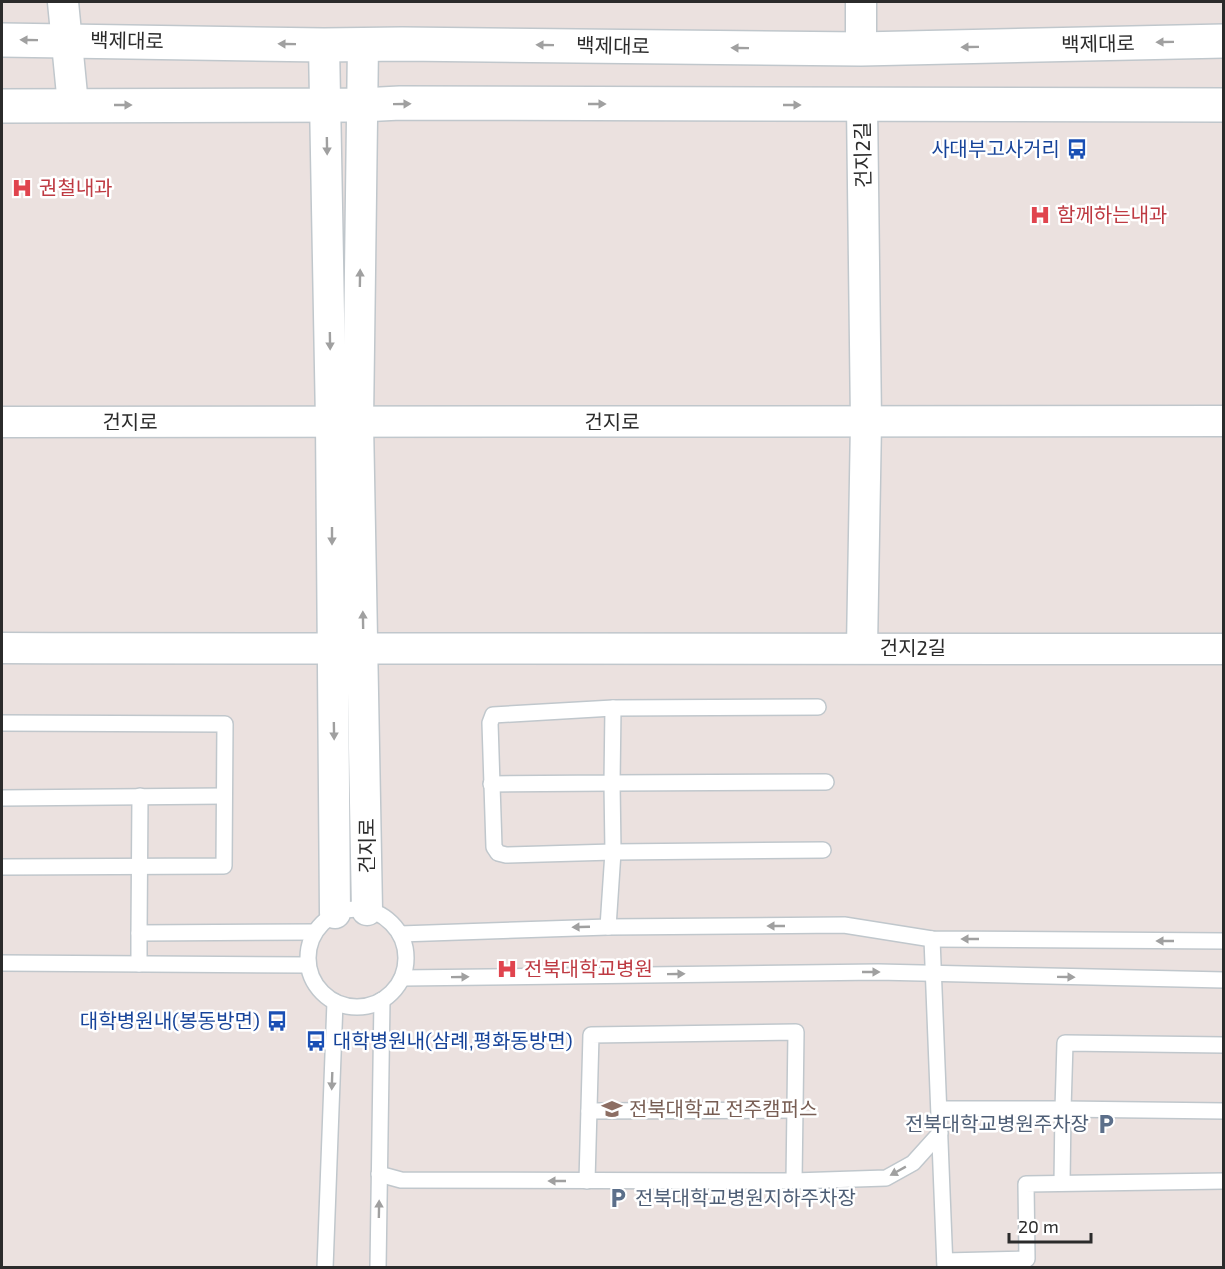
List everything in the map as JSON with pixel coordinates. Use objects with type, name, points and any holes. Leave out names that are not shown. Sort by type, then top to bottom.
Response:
[{"type":"street","points":[[63,2],[72,105]]},
{"type":"street","points":[[861,2],[861,50]]},
{"type":"street","name":"백제대로","points":[[2,40],[861,50],[1224,41]]},
{"type":"street","name":"건지로","points":[[325,923],[332,651],[363,44]]},
{"type":"street","name":"건지로","points":[[324,45],[345,422],[363,651],[367,910]]},
{"type":"street","points":[[2,106],[400,103],[1224,105]]},
{"type":"street","name":"건지2길","points":[[862,105],[866,422],[862,648],[1224,649]]},
{"type":"street","points":[[866,422],[1224,421]]},
{"type":"street","name":"건지로","points":[[2,422],[866,422]]},
{"type":"street","points":[[2,648],[332,651],[862,648]]},
{"type":"lane","points":[[818,707],[613,708],[493,715],[490,723],[491,784],[494,847],[498,853],[506,855],[823,850]]},
{"type":"lane","points":[[608,927],[613,852],[613,708]]},
{"type":"lane","points":[[2,723],[225,724],[224,866],[2,867]]},
{"type":"lane","points":[[491,784],[826,782]]},
{"type":"lane","points":[[139,964],[140,796]]},
{"type":"lane","points":[[2,798],[224,796]]},
{"type":"lane","points":[[2,963],[308,965],[313,981],[321,992],[335,1002],[348,1006],[365,1006],[382,1000],[395,989],[402,978],[406,962],[400,934],[383,916],[367,910],[352,909],[325,923],[139,933]]},
{"type":"lane","name":"건지로","points":[[308,965],[309,948],[325,923]]},
{"type":"lane","points":[[400,934],[608,927],[844,925],[933,939],[1224,941]]},
{"type":"lane","points":[[933,939],[945,1264],[1027,1259],[1026,1184],[1224,1181]]},
{"type":"lane","points":[[402,978],[878,972],[1224,980]]},
{"type":"lane","points":[[378,1268],[382,1000]]},
{"type":"lane","points":[[325,1268],[335,1002]]},
{"type":"lane","points":[[587,1181],[591,1035],[796,1032],[794,1181]]},
{"type":"lane","points":[[1062,1183],[1065,1043],[1224,1045]]},
{"type":"lane","points":[[589,1111],[794,1110]]},
{"type":"lane","points":[[940,1110],[1224,1111]]},
{"type":"lane","points":[[379,1174],[401,1180],[794,1181],[886,1178],[913,1163],[940,1133]]},
{"type":"place","name":"사대부고사거리","points":[[1077,149]]},
{"type":"place","name":"권철내과","points":[[22,188]]},
{"type":"place","name":"함께하는내과","points":[[1040,215]]},
{"type":"place","name":"전북대학교병원","points":[[507,969]]},
{"type":"place","name":"대학병원내(봉동방면)","points":[[277,1021]]},
{"type":"place","name":"대학병원내(삼례,평화동방면)","points":[[316,1041]]},
{"type":"place","name":"전북대학교 전주캠퍼스","points":[[612,1109]]},
{"type":"place","name":"전북대학교병원주차장","points":[[1106,1124]]},
{"type":"place","name":"전북대학교병원지하주차장","points":[[618,1198]]}]
